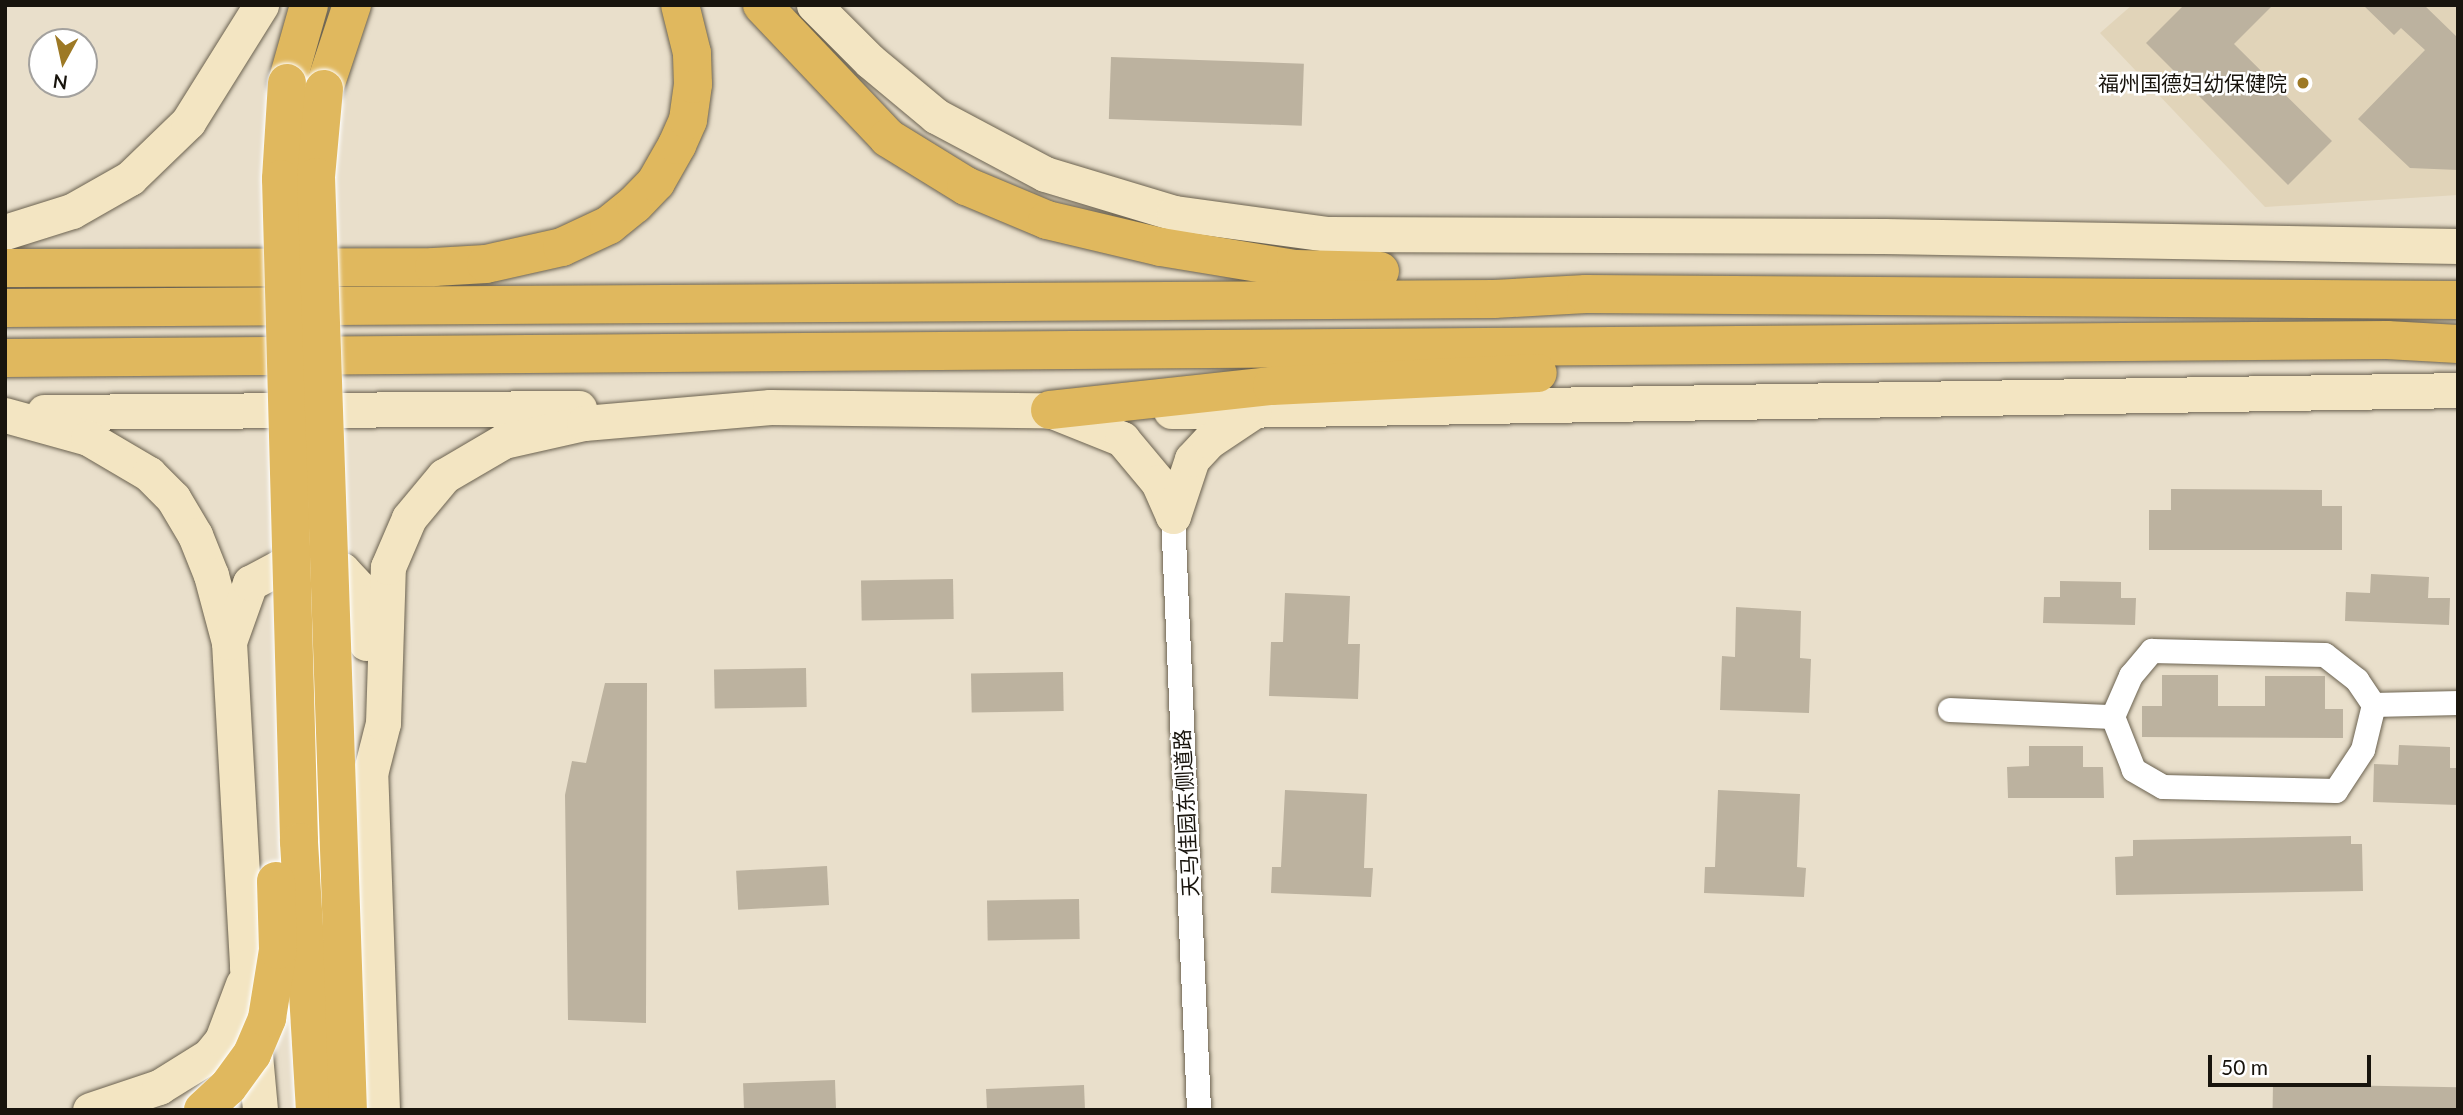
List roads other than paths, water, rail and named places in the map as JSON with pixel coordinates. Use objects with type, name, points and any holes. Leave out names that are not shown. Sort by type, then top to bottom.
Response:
[{"type":"highway","points":[[203,1110],[228,1087],[261,1037],[272,999],[278,950],[267,615],[281,179],[287,83],[309,5]]},
{"type":"highway","points":[[348,1110],[316,177],[324,89],[352,5]]},
{"type":"highway","points":[[5,268],[434,267],[486,264],[562,247],[609,225],[635,204],[656,182],[677,145],[688,120],[693,84],[692,53],[680,5]]},
{"type":"highway","points":[[762,5],[888,138],[966,186],[1047,220],[1147,244],[1296,269],[1586,294],[2458,300]]},
{"type":"highway","points":[[281,179],[299,842],[315,1110]]},
{"type":"highway","points":[[5,307],[1494,286]]},
{"type":"highway","points":[[1050,410],[2194,342]]},
{"type":"highway","points":[[5,358],[2194,342],[2458,344]]},
{"type":"main road","points":[[5,232],[72,211],[130,178],[188,122],[261,5]]},
{"type":"main road","points":[[814,5],[870,61],[936,116],[1045,174],[1174,213],[1327,234],[1884,236],[2458,246]]},
{"type":"main road","points":[[1147,244],[1240,244],[1375,235]]},
{"type":"main road","points":[[1173,516],[1192,459],[1209,441],[1263,399],[1497,408],[2458,390]]},
{"type":"main road","points":[[5,414],[769,407],[1050,410],[1122,439],[1158,482],[1173,516]]},
{"type":"main road","points":[[370,774],[383,723],[388,567],[409,518],[444,476],[504,442],[542,431],[584,423],[769,407]]},
{"type":"main road","points":[[5,414],[88,438],[149,474],[173,498],[195,535],[229,642],[247,967],[260,1110]]},
{"type":"main road","points":[[229,642],[250,583],[263,573],[314,563],[342,570],[365,602],[382,1110]]},
{"type":"main road","points":[[90,1110],[159,1087],[209,1056],[238,1005],[247,967]]},
{"type":"street","name":"天马佳园东侧道路","points":[[1173,516],[1199,1110]]},
{"type":"street","points":[[2152,651],[2325,655],[2357,680],[2374,705],[2363,750],[2336,791],[2163,787],[2134,770],[2113,717],[2132,676],[2152,651]]},
{"type":"street","points":[[2374,705],[2458,703]]},
{"type":"street","points":[[1950,710],[2113,717]]},
{"type":"place","name":"福州国德妇幼保健院","points":[[2303,83]]}]
